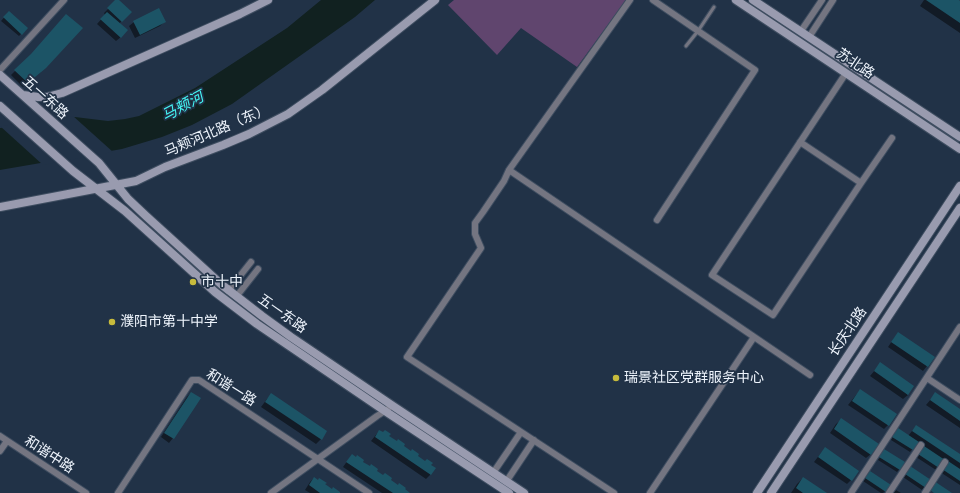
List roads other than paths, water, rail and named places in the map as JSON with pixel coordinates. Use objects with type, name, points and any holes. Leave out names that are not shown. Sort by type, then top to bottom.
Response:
[{"type":"street","points":[[0,70],[64,0]]},
{"type":"street","points":[[23,95],[47,97],[62,93],[268,0]]},
{"type":"street","name":"马颊河北路（东）","points":[[0,207],[136,181],[165,167],[249,134],[288,114],[322,90],[435,0]]},
{"type":"street","points":[[614,493],[407,357],[481,248],[475,234],[475,223],[504,181],[509,170],[630,0]]},
{"type":"street","points":[[653,0],[756,70],[657,220]]},
{"type":"street","name":"苏北路","points":[[736,0],[960,149]]},
{"type":"street","name":"苏北路","points":[[753,0],[960,137]]},
{"type":"street","points":[[801,31],[822,0]]},
{"type":"street","points":[[809,37],[833,0]]},
{"type":"street","points":[[846,73],[712,275],[773,315],[892,138]]},
{"type":"street","name":"五一东路","points":[[0,75],[99,164],[128,199],[236,297],[393,406],[524,493]]},
{"type":"street","name":"五一东路","points":[[0,106],[73,171],[125,211],[215,292],[257,324],[509,493]]},
{"type":"street","points":[[800,142],[861,183]]},
{"type":"street","points":[[509,170],[810,375]]},
{"type":"street","name":"长庆北路","points":[[757,493],[960,186]]},
{"type":"street","name":"长庆北路","points":[[771,493],[960,208]]},
{"type":"street","points":[[228,290],[251,262]]},
{"type":"street","points":[[236,297],[258,269]]},
{"type":"street","points":[[851,493],[960,327]]},
{"type":"street","points":[[650,493],[754,337]]},
{"type":"street","points":[[927,378],[960,400]]},
{"type":"street","name":"和谐一路","points":[[118,493],[192,380],[199,380],[369,493]]},
{"type":"street","points":[[271,493],[393,406]]},
{"type":"street","points":[[493,473],[521,432]]},
{"type":"street","name":"和谐中路","points":[[0,436],[86,493]]},
{"type":"street","points":[[506,482],[534,440]]},
{"type":"street","points":[[0,451],[7,441]]},
{"type":"street","points":[[889,493],[921,445]]},
{"type":"street","points":[[925,493],[945,462]]},
{"type":"lane","points":[[686,46],[714,7]]},
{"type":"water","name":"马颊河","points":[[321,0],[375,0],[355,17],[232,104],[192,125],[162,137],[122,149],[0,170],[0,128],[75,117],[108,121],[139,116],[195,88],[287,28]]},
{"type":"place","name":"市十中","points":[[193,282]]},
{"type":"place","name":"濮阳市第十中学","points":[[112,322]]},
{"type":"place","name":"瑞景社区党群服务中心","points":[[616,378]]}]
